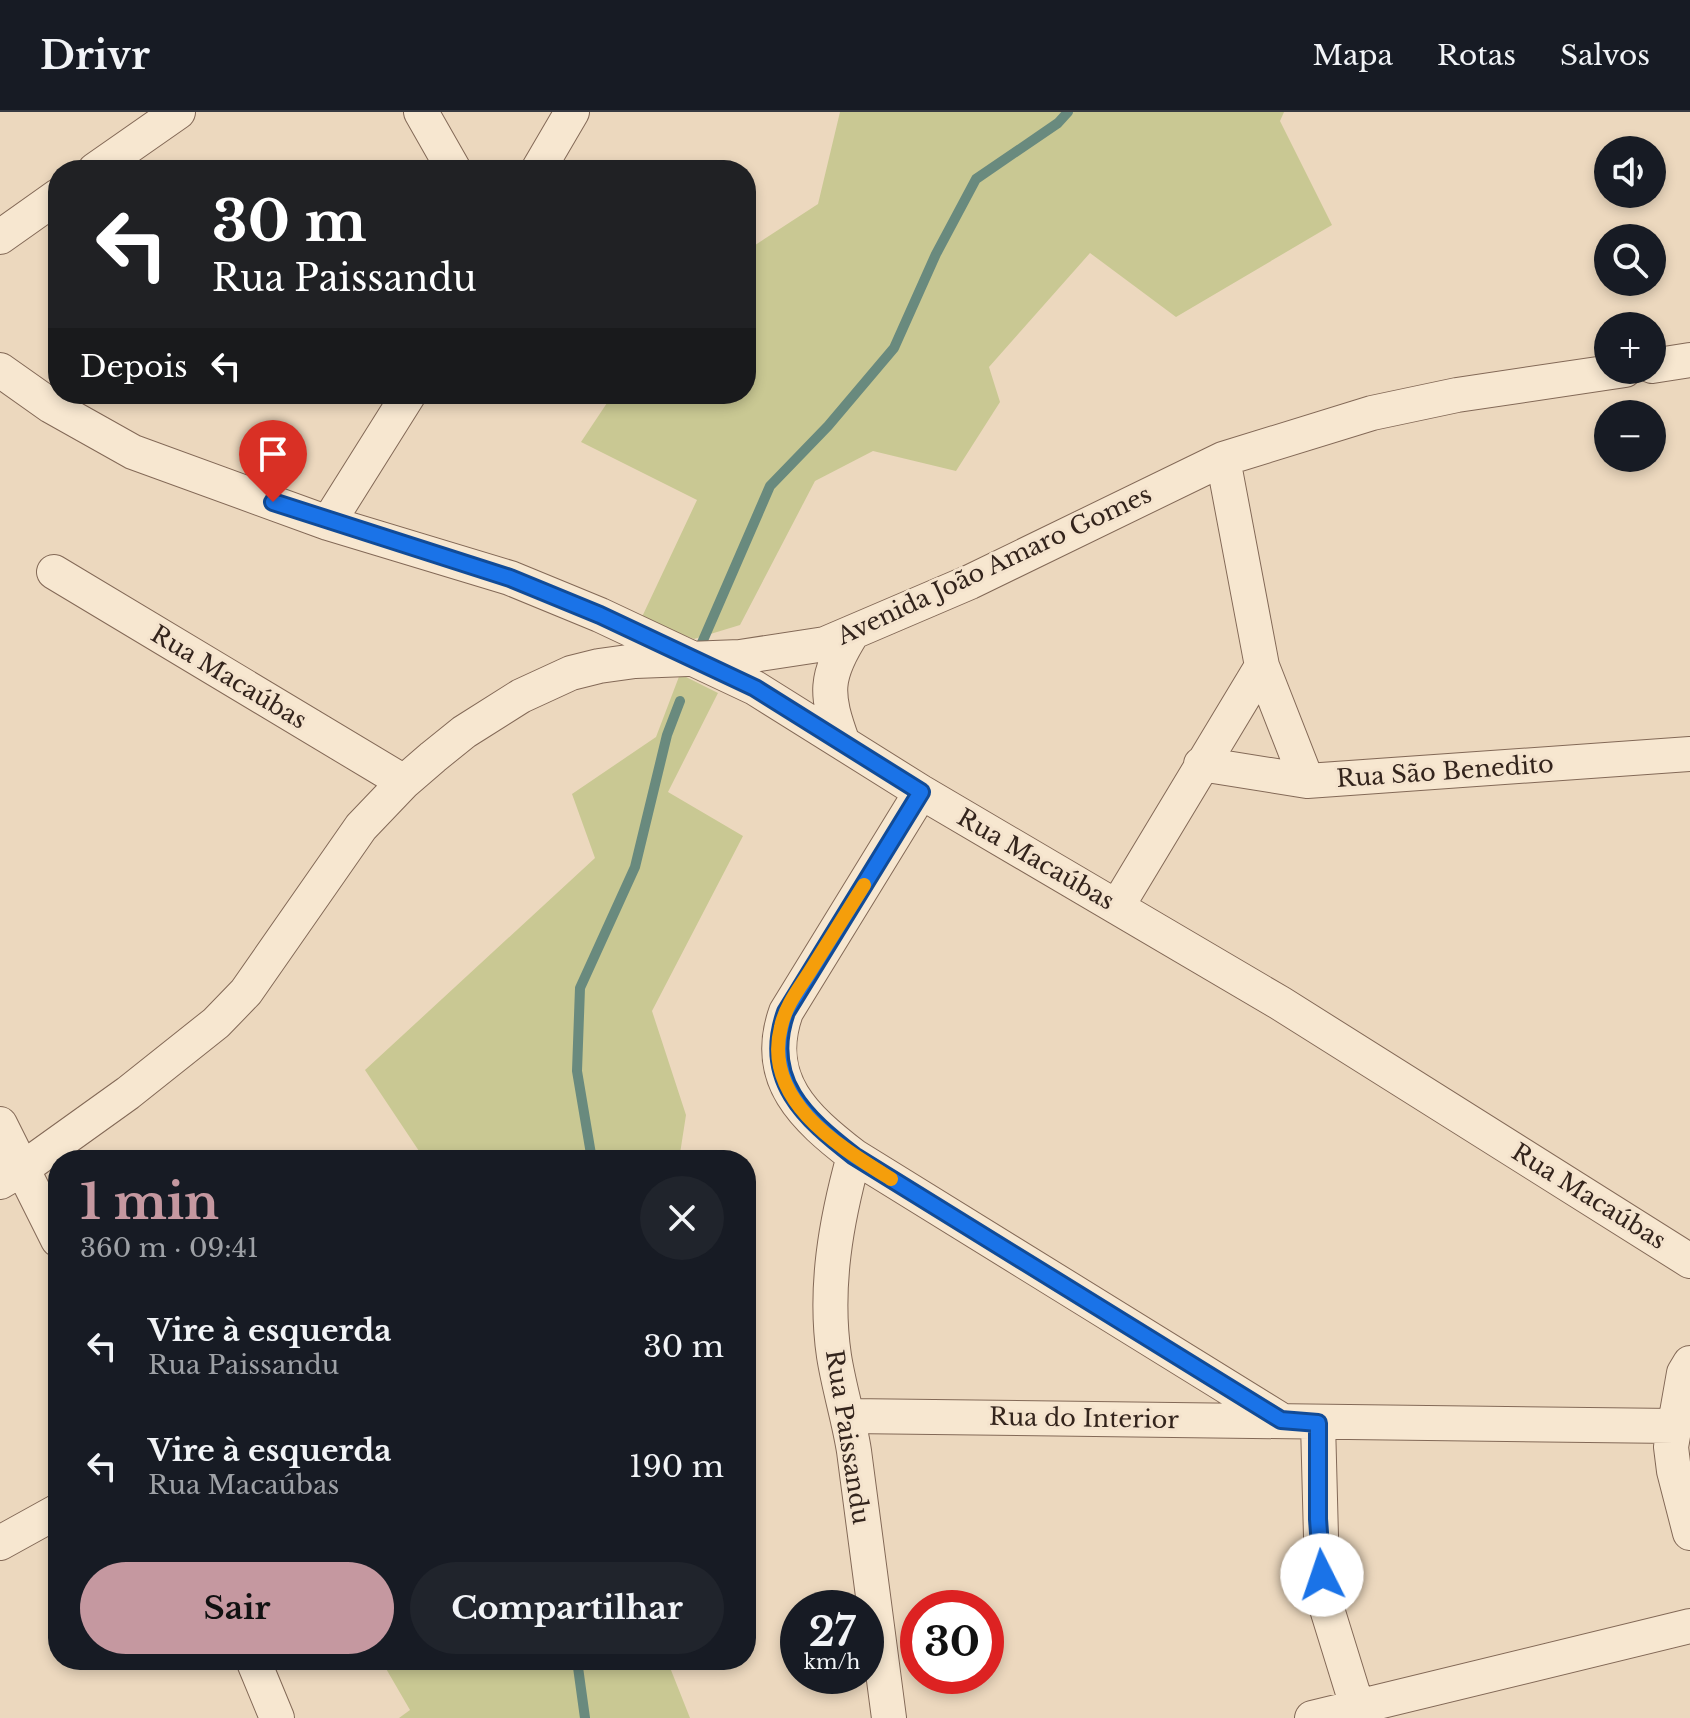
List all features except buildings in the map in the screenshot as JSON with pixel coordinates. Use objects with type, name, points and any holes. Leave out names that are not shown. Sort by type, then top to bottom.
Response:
[{"type":"street","points":[[109,160],[178,112]]},
{"type":"street","points":[[421,112],[448,160]]},
{"type":"street","points":[[544,160],[572,112]]},
{"type":"street","points":[[0,237],[48,203]]},
{"type":"street","points":[[1666,364],[1690,360]]},
{"type":"street","name":"Rua Macaúbas","points":[[0,370],[48,404]]},
{"type":"street","name":"Avenida João Amaro Gomes","points":[[11,1176],[175,1058],[216,1023],[246,992],[361,827],[404,782],[464,732],[521,696],[571,673],[635,661],[780,652],[825,644],[970,582],[1223,459],[1372,413],[1457,395],[1594,375]]},
{"type":"street","name":"Rua Macaúbas","points":[[48,404],[133,452],[328,523],[510,578],[600,615],[755,688],[921,792],[1118,905],[1451,1108],[1690,1261]]},
{"type":"street","points":[[328,523],[403,404]]},
{"type":"street","points":[[1223,459],[1262,666],[1307,781]]},
{"type":"street","name":"Rua Macaúbas","points":[[54,572],[404,782]]},
{"type":"street","points":[[843,743],[831,710],[828,684],[835,660],[853,632]]},
{"type":"street","points":[[1118,905],[1262,666]]},
{"type":"street","name":"Rua São Benedito","points":[[1201,764],[1307,781],[1690,754]]},
{"type":"street","points":[[921,792],[793,998],[780,1028],[778,1045],[789,1092],[821,1130],[854,1156],[1281,1420]]},
{"type":"street","points":[[0,1124],[11,1176],[48,1226]]},
{"type":"street","name":"Rua Paissandu","points":[[854,1156],[841,1205],[830,1293],[834,1358],[849,1416],[889,1718]]},
{"type":"street","points":[[1690,1363],[1684,1373],[1671,1447],[1690,1533]]},
{"type":"street","name":"Rua do Interior","points":[[849,1416],[1674,1426]]},
{"type":"street","points":[[1318,1423],[1318,1519],[1322,1575],[1327,1609],[1357,1706]]},
{"type":"street","points":[[0,1543],[48,1517]]},
{"type":"street","points":[[1312,1718],[1690,1626]]},
{"type":"street","points":[[257,1670],[277,1718]]},
{"type":"shaded area","points":[[840,112],[1284,112],[1280,121],[1332,225],[1176,317],[1090,253],[989,367],[1000,402],[956,471],[873,451],[815,481],[740,625],[694,639],[641,619],[697,500],[581,442],[606,404],[756,404],[756,244],[818,204]]},
{"type":"shaded area","points":[[680,674],[718,693],[668,792],[743,836],[652,1011],[686,1115],[681,1150],[418,1150],[365,1070],[595,858],[572,794],[656,737]]},
{"type":"shaded area","points":[[387,1670],[671,1670],[690,1718],[399,1718],[410,1710]]},
{"type":"waterway","points":[[701,645],[770,486],[828,426],[894,348],[936,254],[976,179],[1058,123],[1068,112]]},
{"type":"waterway","points":[[590,1150],[577,1071],[580,988],[635,867],[667,735],[680,701]]},
{"type":"waterway","points":[[578,1670],[585,1718]]},
{"type":"slow traffic","points":[[864,885],[793,998],[780,1028],[778,1045],[789,1092],[799,1107],[821,1130],[854,1156],[891,1179]]},
{"type":"route","points":[[273,502],[328,523],[510,578],[650,637],[686,658],[755,688],[921,792],[786,1012],[778,1045],[789,1092],[821,1130],[854,1156],[1281,1420],[1318,1423],[1318,1519],[1322,1575]]}]
